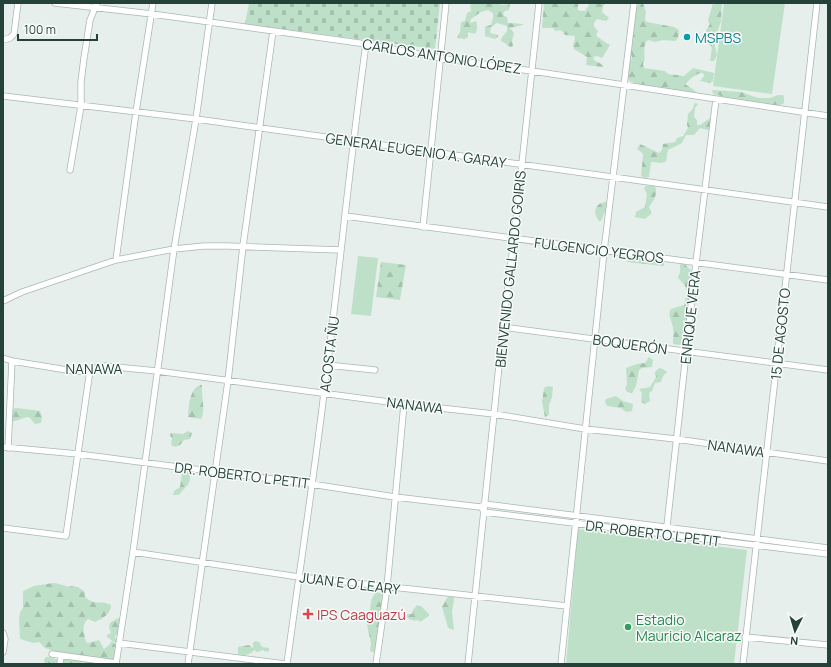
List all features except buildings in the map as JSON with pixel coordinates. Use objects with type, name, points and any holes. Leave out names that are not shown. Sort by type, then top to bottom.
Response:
[{"type":"street","points":[[3,40],[10,38],[14,34],[18,3]]},
{"type":"street","name":"CARLOS ANTONIO LÓPEZ","points":[[54,3],[97,5],[366,44],[440,58],[828,116]]},
{"type":"street","points":[[116,260],[136,112],[153,3]]},
{"type":"street","points":[[52,654],[116,664],[133,552],[174,248],[196,119],[212,3]]},
{"type":"street","points":[[423,227],[446,3]]},
{"type":"street","name":"BIENVENIDO GALLARDO GOIRIS","points":[[468,664],[484,512],[482,506],[514,239],[539,3]]},
{"type":"street","points":[[561,664],[612,178],[634,3]]},
{"type":"street","name":"15 DE AGOSTO","points":[[743,664],[817,3]]},
{"type":"street","points":[[70,170],[81,106],[81,82],[90,20],[97,5]]},
{"type":"street","points":[[188,664],[228,380],[243,246],[273,31]]},
{"type":"street","name":"ACOSTA ÑU","points":[[286,664],[328,364],[353,141],[366,44]]},
{"type":"street","name":"GENERAL EUGENIO A. GARAY","points":[[3,96],[196,119],[828,207]]},
{"type":"street","name":"ENRIQUE VERA","points":[[666,535],[704,190],[716,100]]},
{"type":"street","name":"FULGENCIO YEGROS","points":[[345,216],[828,280]]},
{"type":"street","points":[[3,301],[22,292],[116,260],[174,248],[243,246],[341,250]]},
{"type":"street","name":"BOQUERÓN","points":[[503,327],[828,370]]},
{"type":"street","name":"NANAWA","points":[[3,358],[12,361],[73,371],[90,370],[98,366],[157,371],[324,394],[494,414],[828,461]]},
{"type":"street","points":[[6,447],[12,361]]},
{"type":"street","points":[[328,364],[375,370]]},
{"type":"street","points":[[3,528],[66,536],[90,370]]},
{"type":"street","points":[[376,664],[387,587],[404,404]]},
{"type":"street","name":"DR. ROBERTO L PETIT","points":[[6,447],[145,462],[312,484],[395,497],[577,516],[828,548]]},
{"type":"street","name":"DR. ROBERTO L PETIT","points":[[484,512],[828,554]]},
{"type":"street","name":"JUAN E O LEARY","points":[[133,552],[298,577],[567,606]]},
{"type":"street","points":[[3,633],[5,639],[3,652]]},
{"type":"street","points":[[746,637],[828,645]]},
{"type":"street","points":[[119,643],[286,664]]},
{"type":"street","points":[[60,664],[61,656]]},
{"type":"green space","points":[[249,3],[440,3],[435,49],[245,24]]},
{"type":"green space","points":[[470,3],[510,4],[509,10],[503,13],[504,16],[507,17],[508,23],[523,24],[510,28],[514,33],[512,47],[501,41],[507,31],[507,26],[497,23],[491,27],[490,33],[498,35],[495,39],[485,36],[485,27],[491,25],[493,18],[493,13],[488,10],[481,12],[471,19],[470,23],[476,21],[477,23],[475,34],[468,32],[468,37],[465,39],[457,38],[460,32],[461,22],[465,21],[467,13],[471,11]]},
{"type":"green space","points":[[544,3],[578,3],[578,10],[585,11],[589,5],[588,3],[606,3],[603,6],[602,12],[609,18],[606,21],[597,19],[594,23],[594,27],[598,31],[596,35],[610,45],[602,58],[597,56],[593,57],[594,60],[603,65],[603,67],[586,65],[587,57],[574,49],[574,36],[565,35],[561,30],[555,31],[553,28],[542,28]]},
{"type":"green space","points":[[639,3],[643,3],[646,12],[645,20],[647,22],[674,27],[679,30],[678,38],[675,41],[663,40],[655,42],[648,40],[646,42],[644,48],[644,68],[684,76],[693,68],[714,73],[713,81],[710,83],[700,81],[704,76],[703,73],[701,73],[694,76],[685,84],[697,93],[695,95],[677,90],[630,82],[628,78],[629,69],[627,68],[632,58],[630,50],[633,41],[633,15]]},
{"type":"green space","points":[[713,3],[722,3],[721,21],[715,46],[717,55],[714,61],[710,61],[712,47],[705,42],[704,37],[710,24],[708,20]]},
{"type":"green space","points":[[724,3],[785,3],[772,94],[713,86]]},
{"type":"green space","points":[[712,90],[741,92],[758,98],[770,98],[783,95],[784,103],[778,106],[760,105],[713,94]]},
{"type":"green space","points":[[695,103],[698,104],[695,108],[694,117],[697,120],[697,125],[700,125],[710,118],[712,125],[708,130],[700,128],[694,135],[686,135],[682,143],[668,150],[666,161],[662,163],[651,162],[649,177],[645,178],[641,176],[643,155],[637,149],[640,144],[659,153],[662,150],[663,144],[675,142],[677,138],[683,136],[688,128],[688,114],[692,110]]},
{"type":"green space","points":[[646,186],[655,186],[656,195],[649,207],[652,213],[645,219],[635,217],[636,212],[645,207],[647,194],[644,188]]},
{"type":"green space","points":[[606,202],[608,205],[601,221],[599,221],[595,212],[597,206]]},
{"type":"green space","points":[[358,256],[378,258],[371,316],[351,314]]},
{"type":"green space","points":[[628,257],[663,260],[664,263],[663,266],[627,262]]},
{"type":"green space","points":[[381,262],[406,265],[400,300],[376,297]]},
{"type":"green space","points":[[682,262],[692,271],[690,280],[692,289],[682,342],[680,345],[673,344],[673,330],[669,314],[671,309],[684,305],[687,293],[686,287],[678,278],[680,265]]},
{"type":"green space","points":[[649,357],[653,360],[652,367],[642,368],[639,370],[636,386],[632,393],[627,392],[625,389],[627,384],[626,368],[645,363]]},
{"type":"green space","points":[[659,368],[667,372],[663,376],[661,382],[655,383],[652,391],[649,393],[650,401],[645,404],[641,402],[642,393],[639,389],[650,387],[656,377],[655,372]]},
{"type":"green space","points":[[202,385],[203,407],[201,419],[188,417],[189,403],[192,394],[196,387]]},
{"type":"green space","points":[[548,386],[553,387],[549,405],[549,415],[545,417],[542,402],[544,388]]},
{"type":"green space","points":[[616,396],[623,401],[633,404],[632,411],[626,412],[621,408],[607,406],[605,402],[606,399]]},
{"type":"green space","points":[[17,408],[40,411],[42,417],[41,423],[35,424],[29,417],[11,421],[12,409]]},
{"type":"green space","points":[[188,431],[192,433],[190,439],[184,440],[180,445],[175,447],[171,445],[171,433],[183,434]]},
{"type":"green space","points":[[185,471],[188,472],[190,476],[188,485],[179,495],[173,495],[174,491],[180,487],[182,474]]},
{"type":"green space","points":[[578,529],[747,550],[734,664],[566,664]]},
{"type":"green space","points":[[53,583],[70,587],[78,587],[85,592],[85,597],[92,602],[107,603],[111,605],[110,611],[104,617],[95,622],[88,619],[86,621],[84,624],[84,633],[86,642],[88,643],[99,640],[104,649],[112,641],[116,648],[114,656],[119,659],[119,664],[85,664],[83,661],[81,664],[65,664],[58,659],[58,664],[45,664],[44,660],[46,657],[57,660],[58,655],[56,652],[45,648],[39,642],[33,643],[20,639],[19,620],[23,607],[23,591],[34,586]]},
{"type":"green space","points":[[376,592],[381,593],[384,597],[375,653],[370,651],[371,643],[367,625],[371,620],[371,602]]},
{"type":"green space","points":[[454,596],[452,612],[454,630],[448,627],[442,607],[447,598]]},
{"type":"green space","points":[[417,605],[422,607],[429,614],[429,616],[420,622],[418,620],[410,620],[407,617],[407,614],[412,614]]},
{"type":"green space","points":[[118,618],[120,619],[118,634],[115,638],[119,640],[118,642],[114,642],[107,637],[107,635],[111,633],[109,627],[110,623]]},
{"type":"green space","points":[[255,641],[259,642],[262,647],[269,648],[269,651],[266,652],[263,650],[257,652],[254,650],[247,655],[238,654],[238,647],[249,645],[253,648],[253,643]]},
{"type":"place","name":"MSPBS","points":[[687,37]]},
{"type":"place","name":"IPS Caaguazú","points":[[308,614]]},
{"type":"place","name":"Estadio Mauricio Alcaraz","points":[[628,627]]}]
